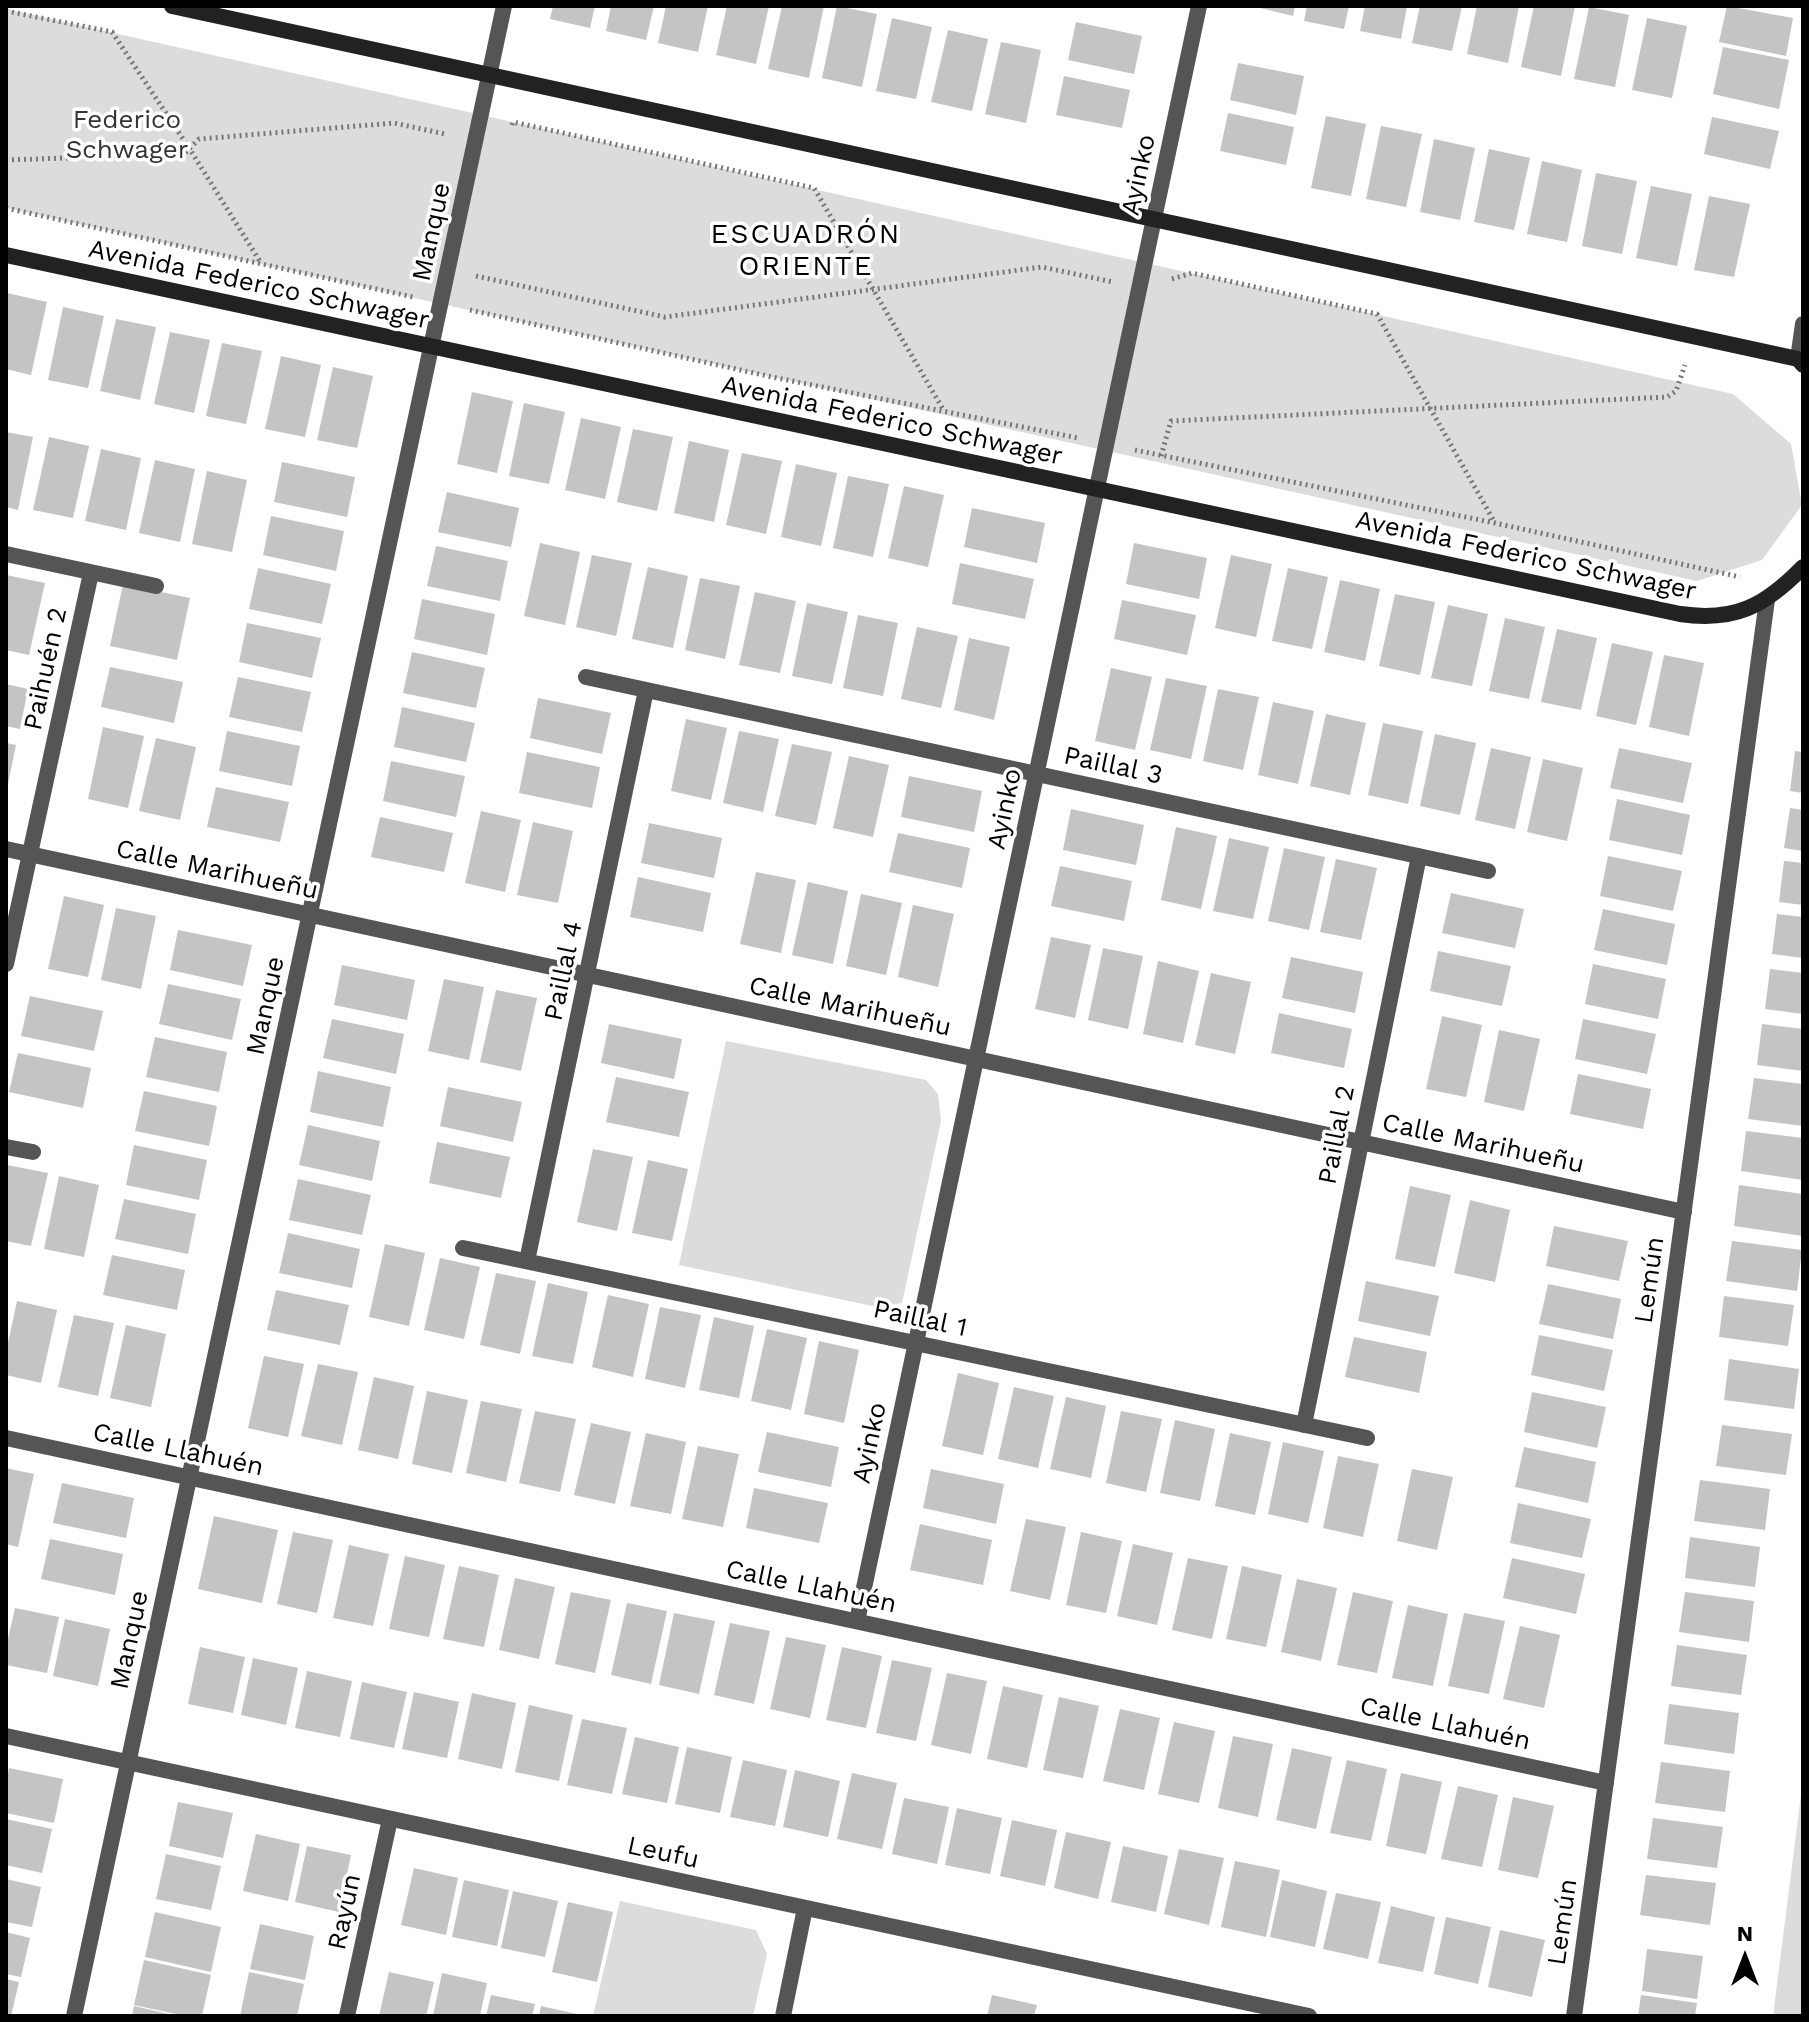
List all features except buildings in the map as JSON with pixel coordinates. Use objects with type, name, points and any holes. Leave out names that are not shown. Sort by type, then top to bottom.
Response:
[{"type":"street","points":[[172,6],[1801,361],[1803,324]]},
{"type":"street","name":"Manque","points":[[74,2016],[504,6]]},
{"type":"street","name":"Ayinko","points":[[857,1621],[1199,6]]},
{"type":"street","name":"Avenida Federico Schwager","points":[[6,255],[1680,614],[1706,618],[1732,614],[1767,600]]},
{"type":"street","points":[[6,554],[156,586]]},
{"type":"street","points":[[1767,600],[1803,567]]},
{"type":"street","name":"Paihuén 2","points":[[6,964],[91,573]]},
{"type":"street","name":"Lemún","points":[[1574,2016],[1767,600]]},
{"type":"street","name":"Paillal 3","points":[[586,677],[1488,871]]},
{"type":"street","name":"Paillal 4","points":[[527,1261],[646,690]]},
{"type":"street","name":"Calle Marihueñu","points":[[6,849],[1684,1212]]},
{"type":"street","name":"Paillal 2","points":[[1304,1425],[1419,856]]},
{"type":"street","points":[[6,1147],[33,1152]]},
{"type":"street","name":"Paillal 1","points":[[463,1248],[1367,1438]]},
{"type":"street","name":"Calle Llahuén","points":[[6,1438],[1606,1783]]},
{"type":"street","name":"Leufu","points":[[6,1736],[805,1908],[1235,2008],[1309,2016]]},
{"type":"street","name":"Rayún","points":[[347,2016],[390,1819]]},
{"type":"street","points":[[783,2016],[805,1908]]},
{"type":"path","points":[[6,11],[112,32],[262,264]]},
{"type":"path","points":[[6,160],[184,154],[199,139],[394,123],[505,145],[513,122],[814,188],[944,411]]},
{"type":"path","points":[[6,208],[944,411],[1495,523],[1784,586]]},
{"type":"path","points":[[448,270],[665,317],[1042,267],[1164,294],[1169,280],[1192,273],[1377,314],[1495,523]]},
{"type":"path","points":[[1161,456],[1171,421],[1667,397],[1676,391],[1696,336]]},
{"type":"green space","name":"Federico Schwager","points":[[6,9],[1733,394],[1791,444],[1802,505],[1762,560],[1697,581],[6,208]]},
{"type":"green space","points":[[726,1041],[926,1080],[938,1094],[941,1121],[902,1303],[877,1307],[679,1265]]},
{"type":"green space","points":[[1803,1779],[1803,2016],[1773,2016]]},
{"type":"green space","points":[[620,1901],[756,1930],[767,1954],[753,2016],[593,2016]]},
{"type":"district","name":"ESCUADRÓN ORIENTE","points":[[806,251]]}]
